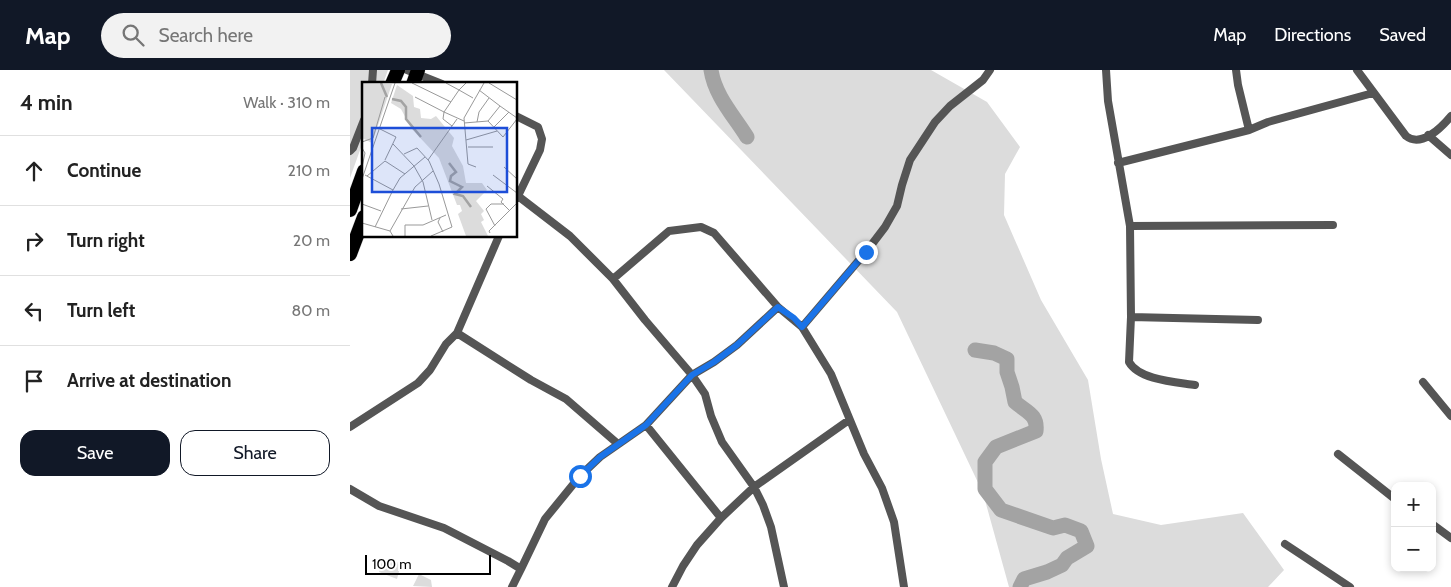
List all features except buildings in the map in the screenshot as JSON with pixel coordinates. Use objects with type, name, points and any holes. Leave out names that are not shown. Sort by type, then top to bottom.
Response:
[{"type":"highway","points":[[393,82],[398,70]]},
{"type":"highway","points":[[350,210],[362,176]]},
{"type":"highway","points":[[350,254],[362,222]]},
{"type":"street","points":[[802,327],[885,227],[897,206],[910,160],[935,122],[950,106],[983,80],[990,70]]},
{"type":"street","points":[[1106,70],[1108,101],[1130,226],[1131,317],[1129,362],[1132,368],[1140,373],[1169,381],[1195,385]]},
{"type":"street","points":[[1236,70],[1249,130]]},
{"type":"street","points":[[1357,70],[1409,139],[1418,141],[1451,116]]},
{"type":"street","points":[[414,74],[436,82]]},
{"type":"street","points":[[1118,164],[1249,130],[1295,114],[1373,93]]},
{"type":"street","points":[[518,117],[538,127],[542,139],[540,150],[518,196]]},
{"type":"street","points":[[350,151],[362,125]]},
{"type":"street","points":[[1428,135],[1451,155]]},
{"type":"street","points":[[518,199],[570,236],[613,278],[645,320],[692,375],[705,394],[711,416],[722,442],[764,504],[772,527],[784,587]]},
{"type":"street","points":[[1130,226],[1333,224]]},
{"type":"street","points":[[613,278],[670,231],[701,227],[714,233],[778,307],[794,318],[802,327],[831,374],[864,454],[882,488],[894,522],[904,587]]},
{"type":"street","points":[[350,427],[418,384],[430,370],[446,344],[457,332],[498,238]]},
{"type":"street","points":[[512,587],[545,519],[580,476],[600,457],[646,425],[692,375],[737,345],[778,307]]},
{"type":"street","points":[[1131,317],[1258,320]]},
{"type":"street","points":[[457,332],[531,380],[566,400],[618,444]]},
{"type":"street","points":[[1423,382],[1451,416]]},
{"type":"street","points":[[672,587],[697,545],[721,518],[754,488],[849,420]]},
{"type":"street","points":[[646,425],[721,518]]},
{"type":"street","points":[[1338,454],[1391,496]]},
{"type":"street","points":[[350,488],[379,506],[444,528],[508,560],[521,570]]},
{"type":"street","points":[[1436,527],[1451,538]]},
{"type":"street","points":[[1285,544],[1350,587]]},
{"type":"shaded area","points":[[350,70],[388,70],[384,82],[362,82],[362,145],[350,178]]},
{"type":"shaded area","points":[[664,70],[931,70],[987,102],[1020,147],[1005,174],[1004,215],[1041,300],[1088,380],[1101,459],[1113,514],[1161,525],[1243,513],[1284,570],[1268,587],[1009,587],[983,493],[897,312]]},
{"type":"shaded area","points":[[388,559],[401,564],[397,579],[379,572],[382,562]]},
{"type":"shaded area","points":[[419,574],[431,580],[432,587],[413,586]]},
{"type":"waterway","points":[[711,70],[716,88],[747,137]]},
{"type":"waterway","points":[[975,350],[994,353],[1007,359],[1007,372],[1015,402],[1033,417],[1036,425],[1036,431],[996,447],[985,462],[985,489],[1001,510],[1053,528],[1065,525],[1081,531],[1087,546],[1067,558],[1062,565],[1024,579],[1020,587]]},
{"type":"route","points":[[580,476],[600,457],[646,425],[692,375],[737,345],[778,307],[794,318],[802,327],[866,252]]}]
